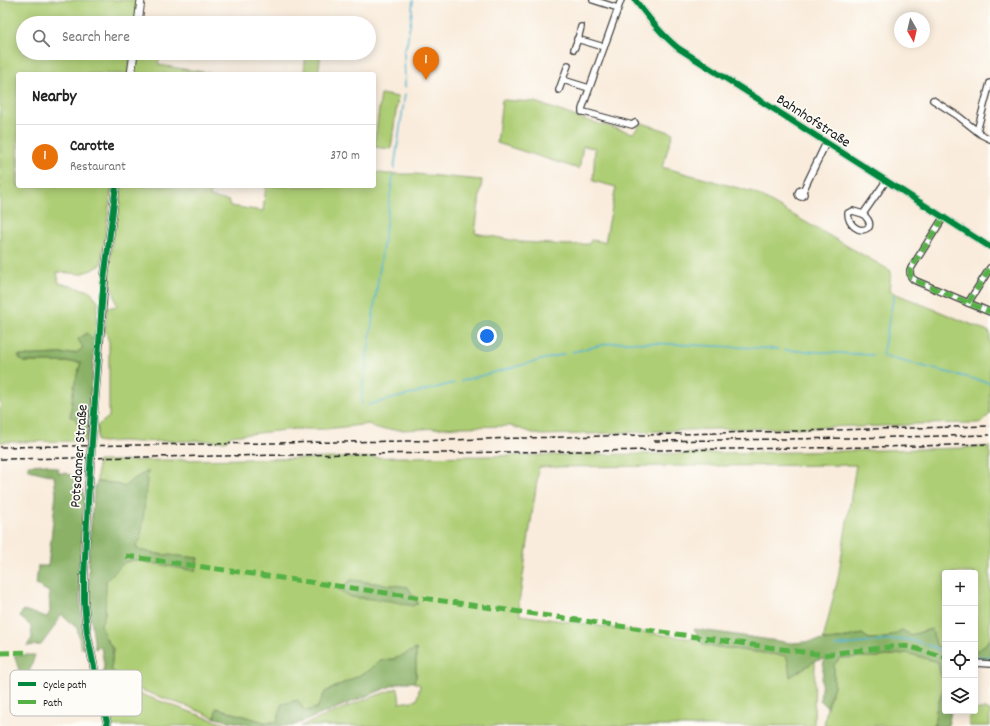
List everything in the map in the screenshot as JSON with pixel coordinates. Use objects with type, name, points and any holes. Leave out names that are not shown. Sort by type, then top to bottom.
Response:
[{"type":"street","points":[[139,16],[141,0]]},
{"type":"street","points":[[593,0],[618,8]]},
{"type":"street","points":[[621,0],[582,107],[582,112],[632,125],[635,124]]},
{"type":"street","name":"Bahnhofstraße","points":[[636,0],[668,40],[678,48],[990,248]]},
{"type":"street","points":[[574,49],[581,27]]},
{"type":"street","points":[[577,39],[604,47]]},
{"type":"street","points":[[131,72],[133,60]]},
{"type":"street","points":[[559,90],[568,65]]},
{"type":"street","points":[[563,80],[589,88]]},
{"type":"street","points":[[977,131],[990,83]]},
{"type":"street","points":[[933,100],[990,139]]},
{"type":"street","name":"Bahnhofstraße","points":[[803,191],[826,143]]},
{"type":"street","points":[[863,214],[886,181]]},
{"type":"street","name":"Potsdamer Straße","points":[[95,670],[87,633],[84,601],[89,483],[104,280],[116,188]]},
{"type":"street","points":[[944,218],[910,270],[911,278],[990,312]]},
{"type":"street","points":[[968,303],[990,268]]},
{"type":"street","points":[[978,663],[990,664]]},
{"type":"street","name":"Potsdamer Straße","points":[[106,716],[108,726]]},
{"type":"green space","points":[[0,0],[138,0],[137,16],[16,16],[16,60],[130,60],[128,72],[16,72],[16,188],[112,188],[101,265],[81,274],[57,272],[59,283],[90,291],[98,301],[95,341],[87,333],[83,348],[76,353],[18,356],[23,362],[81,362],[74,386],[70,416],[75,418],[83,437],[88,436],[87,441],[0,442]]},
{"type":"green space","points":[[137,60],[159,60],[159,65],[203,72],[134,72]]},
{"type":"green space","points":[[305,60],[320,60],[318,72],[304,71]]},
{"type":"green space","points":[[381,94],[398,97],[391,149],[376,147],[376,132]]},
{"type":"green space","points":[[502,100],[535,102],[582,119],[633,133],[642,123],[673,133],[662,167],[753,192],[891,271],[889,291],[990,332],[990,414],[979,423],[855,427],[713,429],[587,434],[584,432],[580,434],[542,435],[511,426],[402,430],[377,429],[369,424],[326,429],[294,429],[231,436],[226,441],[97,441],[97,426],[109,417],[109,342],[105,330],[107,308],[117,306],[113,289],[108,286],[118,188],[212,188],[210,197],[230,201],[230,206],[263,211],[266,188],[376,188],[376,172],[482,180],[475,233],[521,242],[567,245],[589,244],[591,240],[605,242],[616,187],[593,181],[595,148],[583,146],[579,169],[497,143]]},
{"type":"green space","points":[[87,333],[95,341],[88,436],[83,437],[75,418],[70,417],[74,386],[81,362],[23,362],[18,356],[76,353],[83,348],[78,339]]},
{"type":"green space","points":[[989,447],[990,639],[978,651],[978,570],[942,570],[942,647],[936,645],[931,629],[911,635],[902,630],[887,638],[869,639],[862,634],[838,639],[823,640],[838,578],[856,465],[539,467],[519,603],[520,615],[700,640],[703,645],[786,656],[790,677],[815,661],[814,726],[301,726],[361,701],[398,688],[400,703],[417,700],[420,685],[414,682],[416,677],[416,649],[394,659],[380,660],[370,670],[325,692],[317,708],[277,722],[264,722],[217,708],[215,718],[192,708],[142,690],[142,670],[111,670],[113,649],[105,637],[101,624],[105,614],[106,581],[125,562],[134,560],[195,570],[198,558],[158,554],[138,550],[136,545],[132,480],[124,487],[114,483],[97,482],[98,461],[801,452]],"holes":[[[351,580],[408,587],[418,603],[351,597],[338,591]]]},
{"type":"green space","points":[[45,464],[59,469],[58,473],[66,473],[80,480],[84,497],[80,601],[85,648],[81,648],[77,628],[61,614],[57,623],[41,645],[27,646],[32,638],[31,626],[20,617],[23,610],[47,617],[50,612],[49,592],[36,585],[38,566],[48,566],[56,494],[54,476],[29,470],[28,465]]},
{"type":"green space","points":[[148,471],[141,539],[136,545],[138,550],[158,554],[198,558],[195,571],[134,560],[125,562],[106,581],[105,614],[101,624],[105,637],[113,649],[111,670],[104,670],[101,647],[95,649],[88,597],[89,547],[94,489],[97,482],[114,483],[124,487],[132,480]]},
{"type":"green space","points":[[351,580],[408,587],[418,604],[412,606],[391,601],[351,597],[338,590]]},
{"type":"green space","points":[[694,629],[792,643],[838,639],[862,634],[869,639],[887,638],[902,630],[911,635],[932,629],[936,645],[942,647],[942,678],[938,662],[907,653],[880,657],[840,658],[834,665],[834,686],[827,707],[820,700],[824,659],[815,661],[790,677],[786,656],[703,645]]},
{"type":"green space","points":[[990,639],[990,662],[978,662],[978,651]]},
{"type":"green space","points":[[416,649],[416,677],[414,682],[404,682],[394,685],[292,726],[253,726],[215,718],[216,708],[264,722],[277,722],[282,704],[298,700],[305,711],[317,708],[325,692],[370,670],[380,660],[394,659]]},
{"type":"green space","points":[[907,653],[938,662],[942,678],[942,692],[936,711],[934,726],[824,726],[827,707],[834,686],[834,665],[840,658],[880,657]]},
{"type":"green space","points":[[14,655],[35,655],[30,670],[19,670]]},
{"type":"green space","points":[[942,692],[942,714],[950,714],[948,726],[934,726],[936,711]]},
{"type":"green space","points":[[142,695],[230,726],[111,726],[109,716],[142,716]]},
{"type":"green space","points":[[985,709],[990,711],[990,726],[969,726],[970,715],[978,714],[978,710]]},
{"type":"waterway","points":[[405,87],[404,51],[407,43],[413,0]]},
{"type":"waterway","points":[[394,169],[405,94]]},
{"type":"waterway","points":[[362,404],[361,400],[393,175]]},
{"type":"waterway","points":[[894,295],[882,356],[990,383]]},
{"type":"waterway","points":[[572,352],[611,343],[625,342],[778,349]]},
{"type":"waterway","points":[[784,350],[873,355]]},
{"type":"waterway","points":[[461,381],[564,354]]},
{"type":"waterway","points":[[368,405],[454,383]]},
{"type":"waterway","points":[[835,646],[903,639],[942,650]]},
{"type":"waterway","points":[[978,657],[990,657]]},
{"type":"railway","points":[[0,447],[408,441],[990,426]]},
{"type":"railway","points":[[654,441],[990,435]]},
{"type":"railway","points":[[0,459],[877,447],[990,444]]},
{"type":"marked path","points":[[943,218],[910,270],[911,277],[916,281],[990,312]]},
{"type":"marked path","points":[[968,303],[990,268]]},
{"type":"marked path","points":[[126,556],[824,655],[901,646],[942,656]]},
{"type":"marked path","points":[[0,653],[30,652]]},
{"type":"cycle path","points":[[635,0],[660,31],[678,48],[990,247]]},
{"type":"cycle path","points":[[95,670],[87,633],[84,601],[84,576],[103,288],[116,188]]},
{"type":"cycle path","points":[[106,716],[108,726]]},
{"type":"place","name":"Carotte","points":[[426,80]]}]
